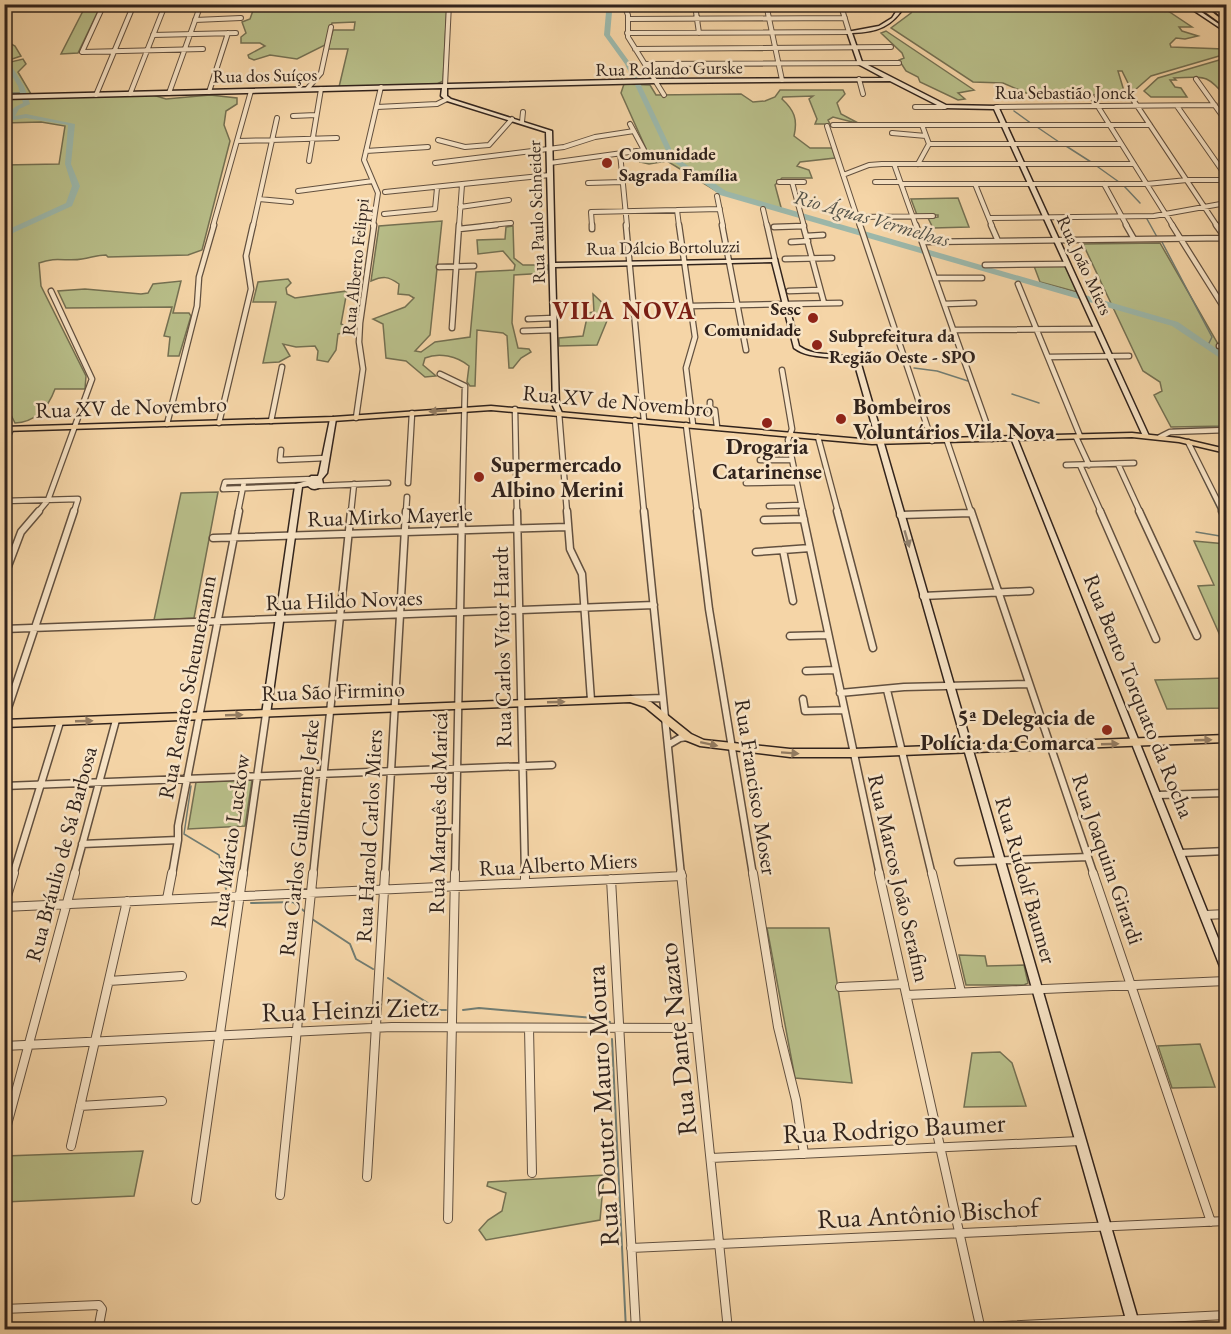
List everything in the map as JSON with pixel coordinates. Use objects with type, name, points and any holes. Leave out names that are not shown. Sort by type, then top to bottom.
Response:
[{"type":"highway","points":[[1197,4],[1227,24]]},
{"type":"highway","points":[[1202,4],[1227,24]]},
{"type":"main road","name":"Rua XV de Novembro","points":[[8,429],[333,419],[464,409],[515,409],[879,442],[1146,436],[1227,451]]},
{"type":"main road","points":[[630,699],[648,704],[688,737],[703,743],[732,748],[804,754],[1227,739]]},
{"type":"main road","name":"Rua São Firmino","points":[[4,722],[116,720],[630,699]]},
{"type":"street","points":[[203,49],[82,52],[104,6],[224,4]]},
{"type":"street","points":[[377,107],[434,105],[447,99],[444,96],[449,4]]},
{"type":"street","points":[[627,33],[878,30],[900,12],[904,4]]},
{"type":"street","points":[[1186,4],[1227,31]]},
{"type":"street","points":[[130,94],[165,5]]},
{"type":"street","points":[[169,93],[200,5]]},
{"type":"street","points":[[766,5],[782,80]]},
{"type":"street","points":[[96,94],[134,6]]},
{"type":"street","points":[[664,95],[627,33],[628,19],[624,6],[841,6],[860,63],[945,107]]},
{"type":"street","points":[[695,6],[699,33]]},
{"type":"street","points":[[195,20],[241,18]]},
{"type":"street","points":[[628,19],[845,18]]},
{"type":"street","points":[[307,89],[321,74],[332,27]]},
{"type":"street","points":[[209,92],[228,33]]},
{"type":"street","points":[[153,35],[236,33]]},
{"type":"street","points":[[635,49],[891,47]]},
{"type":"street","points":[[645,64],[898,63]]},
{"type":"street","points":[[859,79],[863,94]]},
{"type":"street","name":"Rua Rolando Gurske","points":[[445,86],[630,81],[893,79]]},
{"type":"street","points":[[1196,79],[1227,121]]},
{"type":"street","name":"Rua dos Suíços","points":[[4,97],[445,86]]},
{"type":"street","name":"Rua Alberto Felippi","points":[[356,417],[363,369],[359,342],[360,323],[378,193],[364,164],[381,87]]},
{"type":"street","points":[[309,161],[321,89]]},
{"type":"street","points":[[167,424],[197,306],[199,277],[251,91]]},
{"type":"street","points":[[1092,97],[1227,311]]},
{"type":"street","points":[[1132,98],[1226,238]]},
{"type":"street","name":"Rua Paulo Schneider","points":[[447,99],[548,130],[556,406],[559,413]]},
{"type":"street","name":"Rua Sebastião Jonck","points":[[915,107],[1215,105]]},
{"type":"street","points":[[1177,106],[1227,178]]},
{"type":"street","name":"Rua João Miers","points":[[996,107],[1146,436]]},
{"type":"street","points":[[522,122],[523,112]]},
{"type":"street","points":[[293,116],[316,115]]},
{"type":"street","points":[[219,423],[251,289],[246,256],[277,118]]},
{"type":"street","points":[[438,140],[465,147],[489,145],[512,119]]},
{"type":"street","points":[[550,163],[644,150],[630,124]]},
{"type":"street","points":[[833,125],[1150,125]]},
{"type":"street","points":[[918,164],[929,144],[922,125]]},
{"type":"street","points":[[827,126],[932,441]]},
{"type":"street","points":[[435,163],[574,145],[595,137],[634,131]]},
{"type":"street","points":[[892,133],[926,136]]},
{"type":"street","points":[[237,141],[337,138]]},
{"type":"street","points":[[929,144],[1121,144]]},
{"type":"street","points":[[366,151],[428,147]]},
{"type":"street","points":[[620,153],[644,421]]},
{"type":"street","points":[[843,175],[873,164],[1134,164]]},
{"type":"street","points":[[894,164],[992,439]]},
{"type":"street","points":[[385,192],[550,175]]},
{"type":"street","points":[[875,182],[1147,184],[1227,178]]},
{"type":"street","points":[[298,191],[373,181]]},
{"type":"street","points":[[588,183],[623,182]]},
{"type":"street","points":[[779,182],[804,182]]},
{"type":"street","points":[[792,182],[824,303]]},
{"type":"street","points":[[975,184],[998,241]]},
{"type":"street","points":[[1104,184],[1134,239]]},
{"type":"street","points":[[452,328],[462,185]]},
{"type":"street","points":[[384,214],[435,209],[438,188]]},
{"type":"street","points":[[717,196],[746,350]]},
{"type":"street","points":[[259,199],[291,202]]},
{"type":"street","points":[[460,207],[509,200]]},
{"type":"street","points":[[989,218],[1122,217],[1166,214],[1227,202]]},
{"type":"street","points":[[592,229],[591,212],[720,209]]},
{"type":"street","points":[[763,209],[785,304]]},
{"type":"street","name":"Rua Francisco Moser","points":[[677,210],[695,340],[686,368],[706,595],[778,1027],[792,1084],[804,1154]]},
{"type":"street","points":[[857,217],[933,216]]},
{"type":"street","points":[[459,229],[511,223]]},
{"type":"street","points":[[774,227],[804,226]]},
{"type":"street","points":[[791,242],[823,236]]},
{"type":"street","points":[[922,242],[1226,238]]},
{"type":"street","points":[[785,259],[832,258]]},
{"type":"street","name":"Rua Dálcio Bortoluzzi","points":[[552,265],[775,260]]},
{"type":"street","points":[[985,265],[1067,264]]},
{"type":"street","points":[[439,267],[474,266]]},
{"type":"street","points":[[935,278],[982,278]]},
{"type":"street","points":[[1018,284],[1089,465]]},
{"type":"street","points":[[789,291],[820,290]]},
{"type":"street","points":[[4,577],[21,532],[48,500],[93,377],[51,291]]},
{"type":"street","points":[[691,306],[840,303]]},
{"type":"street","points":[[944,304],[974,303]]},
{"type":"street","name":"Rua Rudolf Baumer","points":[[785,304],[798,349],[809,353],[851,358],[860,366],[879,442],[1133,1324]]},
{"type":"street","points":[[528,319],[554,318]]},
{"type":"street","points":[[953,330],[1097,329]]},
{"type":"street","points":[[523,331],[554,330]]},
{"type":"street","points":[[1219,346],[1227,346]]},
{"type":"street","points":[[1048,357],[1129,356]]},
{"type":"street","points":[[271,421],[282,367]]},
{"type":"street","name":"Rua Marcos João Serafim","points":[[782,370],[792,429],[788,440],[843,710],[980,1328]]},
{"type":"street","name":"Rua Marquês de Maricá","points":[[440,374],[465,386],[448,1219]]},
{"type":"street","points":[[710,402],[710,410],[715,410],[717,427]]},
{"type":"street","name":"Rua Carlos Vítor Hardt","points":[[515,409],[525,883]]},
{"type":"street","points":[[408,483],[412,413]]},
{"type":"street","points":[[559,413],[570,552],[582,574],[591,700]]},
{"type":"street","points":[[243,485],[299,486],[315,482],[323,473],[333,419]]},
{"type":"street","name":"Rua Dante Nazato","points":[[635,420],[728,1329]]},
{"type":"street","points":[[4,445],[8,429]]},
{"type":"street","points":[[1160,437],[1170,432],[1227,430]]},
{"type":"street","points":[[818,437],[873,648]]},
{"type":"street","name":"Rua Bento Torquato da Rocha","points":[[1014,438],[1227,969]]},
{"type":"street","name":"Rua Joaquim Girardi","points":[[946,441],[1211,1221]]},
{"type":"street","points":[[1188,442],[1227,519]]},
{"type":"street","points":[[281,450],[280,460],[326,458]]},
{"type":"street","points":[[760,460],[792,460]]},
{"type":"street","points":[[1118,464],[1197,636]]},
{"type":"street","points":[[1066,465],[1134,464]]},
{"type":"street","points":[[1080,465],[1156,639]]},
{"type":"street","points":[[243,485],[315,482],[388,483]]},
{"type":"street","points":[[746,483],[796,482]]},
{"type":"street","name":"Rua Carlos Guilherme Jerke","points":[[280,1195],[354,484]]},
{"type":"street","name":"Rua Renato Scheunemann","points":[[167,899],[178,840],[178,826],[243,485]]},
{"type":"street","name":"Rua Márcio Luckow","points":[[196,1200],[299,486]]},
{"type":"street","name":"Rua Harold Carlos Miers","points":[[367,1177],[407,497]]},
{"type":"street","points":[[4,501],[78,499],[4,722]]},
{"type":"street","points":[[769,506],[801,505]]},
{"type":"street","points":[[900,515],[971,513]]},
{"type":"street","points":[[764,520],[804,519]]},
{"type":"street","name":"Rua Mirko Mayerle","points":[[213,538],[567,527]]},
{"type":"street","points":[[756,552],[810,548]]},
{"type":"street","points":[[783,550],[793,601]]},
{"type":"street","points":[[923,596],[1030,591]]},
{"type":"street","name":"Rua Hildo Novaes","points":[[4,629],[654,605]]},
{"type":"street","points":[[790,636],[828,635]]},
{"type":"street","points":[[806,671],[835,670]]},
{"type":"street","points":[[840,693],[904,687],[1029,684]]},
{"type":"street","points":[[887,690],[961,992]]},
{"type":"street","name":"Rua São Firmino","points":[[630,699],[663,698]]},
{"type":"street","points":[[803,699],[805,711],[843,710]]},
{"type":"street","name":"Rua Bráulio de Sá Barbosa","points":[[4,1136],[116,720]]},
{"type":"street","points":[[4,906],[60,722]]},
{"type":"street","points":[[668,745],[680,738],[688,737]]},
{"type":"street","points":[[4,786],[552,765]]},
{"type":"street","points":[[1158,795],[1227,793]]},
{"type":"street","points":[[82,844],[178,840]]},
{"type":"street","points":[[1181,853],[1227,851]]},
{"type":"street","points":[[958,862],[1088,856]]},
{"type":"street","name":"Rua Alberto Miers","points":[[4,906],[682,876]]},
{"type":"street","name":"Rua Doutor Mauro Moura","points":[[611,879],[636,1329]]},
{"type":"street","points":[[71,1146],[127,901]]},
{"type":"street","points":[[1205,915],[1227,914]]},
{"type":"street","points":[[109,981],[182,976]]},
{"type":"street","points":[[907,995],[1227,981]]},
{"type":"street","points":[[840,987],[904,984]]},
{"type":"street","name":"Rua Heinzi Zietz","points":[[4,1046],[452,1026],[619,1030],[697,1028]]},
{"type":"street","points":[[528,1028],[532,1173]]},
{"type":"street","points":[[80,1106],[162,1101]]},
{"type":"street","name":"Rua Rodrigo Baumer","points":[[711,1158],[1080,1141]]},
{"type":"street","name":"Rua Antônio Bischof","points":[[631,1248],[1227,1221]]},
{"type":"street","points":[[4,1309],[99,1305],[102,1309],[98,1329]]},
{"type":"street","points":[[920,1329],[1133,1324],[1227,1315]]},
{"type":"green space","points":[[962,4],[1159,5],[1192,27],[1179,27],[1182,31],[1198,36],[1185,39],[1176,38],[1170,44],[1171,47],[1224,49],[1226,54],[1151,76],[1135,90],[1131,89],[1122,71],[1118,71],[1124,91],[1116,96],[1053,92],[1048,97],[1033,96],[1003,83],[973,82],[891,28],[911,13],[915,5],[963,6]]},
{"type":"green space","points":[[255,5],[447,5],[443,81],[437,84],[339,87],[348,49],[328,49],[333,30],[354,30],[355,22],[332,23],[325,45],[297,59],[270,55],[254,60],[249,58],[248,55],[265,46],[260,43],[241,43],[241,37],[246,33],[242,22],[250,19]]},
{"type":"green space","points":[[85,7],[99,9],[78,53],[61,54]]},
{"type":"green space","points":[[886,31],[974,90],[958,93],[965,99],[958,100],[920,82],[918,77],[906,71],[899,60],[904,58],[902,53],[881,33]]},
{"type":"green space","points":[[4,40],[15,46],[21,56],[9,60],[11,62],[23,59],[26,64],[18,72],[31,94],[5,95]]},
{"type":"green space","points":[[1226,58],[1226,97],[1209,80],[1198,77],[1170,80],[1175,87],[1181,88],[1187,97],[1151,97],[1144,91],[1158,78]]},
{"type":"green space","points":[[624,84],[650,85],[656,95],[741,94],[753,102],[775,97],[780,90],[843,90],[845,94],[837,103],[841,114],[860,124],[833,117],[828,120],[830,124],[815,124],[817,119],[809,99],[813,96],[783,97],[782,99],[794,115],[796,125],[794,136],[810,148],[832,148],[835,158],[800,162],[797,166],[809,170],[812,178],[782,178],[775,185],[782,211],[718,192],[667,161],[649,164],[640,162],[642,155],[647,155],[647,151],[621,93]]},
{"type":"green space","points":[[153,95],[166,99],[210,95],[237,98],[237,104],[226,111],[224,125],[230,141],[202,250],[188,255],[108,257],[102,255],[77,260],[51,260],[39,263],[41,286],[86,376],[85,389],[55,389],[49,402],[40,413],[29,420],[15,423],[5,403],[10,390],[4,390],[4,165],[59,164],[65,126],[41,122],[5,123],[5,114],[12,98]]},
{"type":"green space","points":[[958,198],[969,227],[933,228],[928,218],[938,217],[938,215],[917,215],[911,199]]},
{"type":"green space","points":[[442,221],[430,335],[415,351],[421,352],[435,342],[470,337],[476,272],[514,270],[515,265],[503,251],[478,254],[477,240],[505,239],[506,227],[513,226],[514,258],[523,265],[547,265],[547,273],[514,275],[512,323],[518,348],[529,349],[531,352],[521,358],[513,368],[509,368],[507,336],[503,333],[477,330],[475,386],[470,386],[467,382],[469,366],[453,357],[436,355],[425,358],[423,365],[436,376],[425,377],[406,361],[386,358],[383,324],[373,319],[405,307],[414,298],[398,294],[399,284],[392,279],[382,278],[371,281],[379,226]]},
{"type":"green space","points":[[1160,243],[1226,358],[1226,426],[1171,427],[1154,395],[1162,391],[1160,382],[1143,371],[1083,244]]},
{"type":"green space","points":[[1065,265],[1077,292],[1040,282],[1034,266]]},
{"type":"green space","points":[[288,279],[291,283],[286,288],[287,294],[295,298],[347,291],[341,324],[352,328],[348,332],[338,334],[336,350],[328,362],[317,360],[318,351],[315,346],[296,347],[283,344],[290,356],[279,362],[263,363],[276,302],[253,302],[258,282]]},
{"type":"green space","points":[[181,281],[173,313],[189,313],[191,316],[179,356],[168,356],[170,337],[164,336],[172,307],[66,308],[58,291],[85,289],[141,294],[148,293],[153,284]]},
{"type":"green space","points":[[593,294],[611,311],[597,345],[559,346],[559,338],[583,336],[588,313],[594,312]]},
{"type":"green space","points":[[218,492],[194,618],[154,620],[181,493]]},
{"type":"green space","points":[[1194,541],[1226,544],[1226,649],[1198,586],[1214,585]]},
{"type":"green space","points":[[1226,678],[1226,708],[1167,709],[1155,680]]},
{"type":"green space","points":[[252,780],[245,826],[188,829],[196,782]]},
{"type":"green space","points":[[767,928],[829,928],[852,1083],[795,1078]]},
{"type":"green space","points":[[959,955],[985,956],[987,966],[1024,965],[1028,983],[1024,985],[966,985]]},
{"type":"green space","points":[[1200,1044],[1215,1087],[1172,1088],[1158,1046]]},
{"type":"green space","points":[[1000,1052],[1012,1063],[1026,1106],[964,1107],[972,1053]]},
{"type":"green space","points":[[143,1151],[134,1196],[5,1202],[5,1156]]},
{"type":"green space","points":[[604,1175],[600,1220],[486,1240],[479,1230],[488,1220],[502,1211],[506,1193],[487,1186],[488,1182]]},
{"type":"waterway","name":"Rio Águas Vermelhas","points":[[605,4],[609,12],[607,35],[628,64],[672,158],[723,193],[1175,324],[1226,358]]},
{"type":"waterway","points":[[4,56],[21,86],[27,104],[17,108],[10,115],[13,118],[26,116],[72,124],[68,164],[76,186],[69,204],[10,232],[4,252]]},
{"type":"waterway","points":[[4,93],[24,93]]},
{"type":"waterway","points":[[1014,111],[1032,124]]},
{"type":"waterway","points":[[1037,127],[1059,142]]},
{"type":"waterway","points":[[1066,146],[1091,162]]},
{"type":"waterway","points":[[1098,167],[1119,182]]},
{"type":"waterway","points":[[1124,186],[1140,203]]},
{"type":"waterway","points":[[1147,219],[1157,237]]},
{"type":"waterway","points":[[1162,242],[1212,337],[1208,345]]},
{"type":"waterway","points":[[914,368],[937,371],[968,381]]},
{"type":"waterway","points":[[1012,394],[1039,403]]},
{"type":"waterway","points":[[1173,429],[1226,427]]},
{"type":"waterway","points":[[1190,452],[1220,513]]},
{"type":"waterway","points":[[1223,520],[1226,526]]},
{"type":"waterway","points":[[1196,532],[1226,537]]},
{"type":"waterway","points":[[1220,733],[1226,733]]},
{"type":"waterway","points":[[191,786],[184,834],[219,855],[223,875]]},
{"type":"waterway","points":[[223,873],[226,889]]},
{"type":"waterway","points":[[251,903],[293,902],[304,911]]},
{"type":"waterway","points":[[312,919],[350,944],[356,959],[373,969]]},
{"type":"waterway","points":[[388,978],[439,1010],[446,1010]]},
{"type":"waterway","points":[[463,1010],[479,1008],[605,1019],[610,1022]]},
{"type":"waterway","points":[[612,1039],[626,1330]]},
{"type":"place","name":"Comunidade Sagrada Família","points":[[607,163]]},
{"type":"place","name":"Sesc Comunidade","points":[[813,318]]},
{"type":"place","name":"Subprefeitura da Região Oeste - SPO","points":[[817,345]]},
{"type":"place","name":"Bombeiros Voluntários Vila Nova","points":[[841,419]]},
{"type":"place","name":"Drogaria Catarinense","points":[[767,423]]},
{"type":"place","name":"Supermercado Albino Merini","points":[[479,477]]},
{"type":"place","name":"5ª Delegacia de Polícia da Comarca","points":[[1107,730]]},
{"type":"district","name":"VILA NOVA","points":[[624,310]]}]
